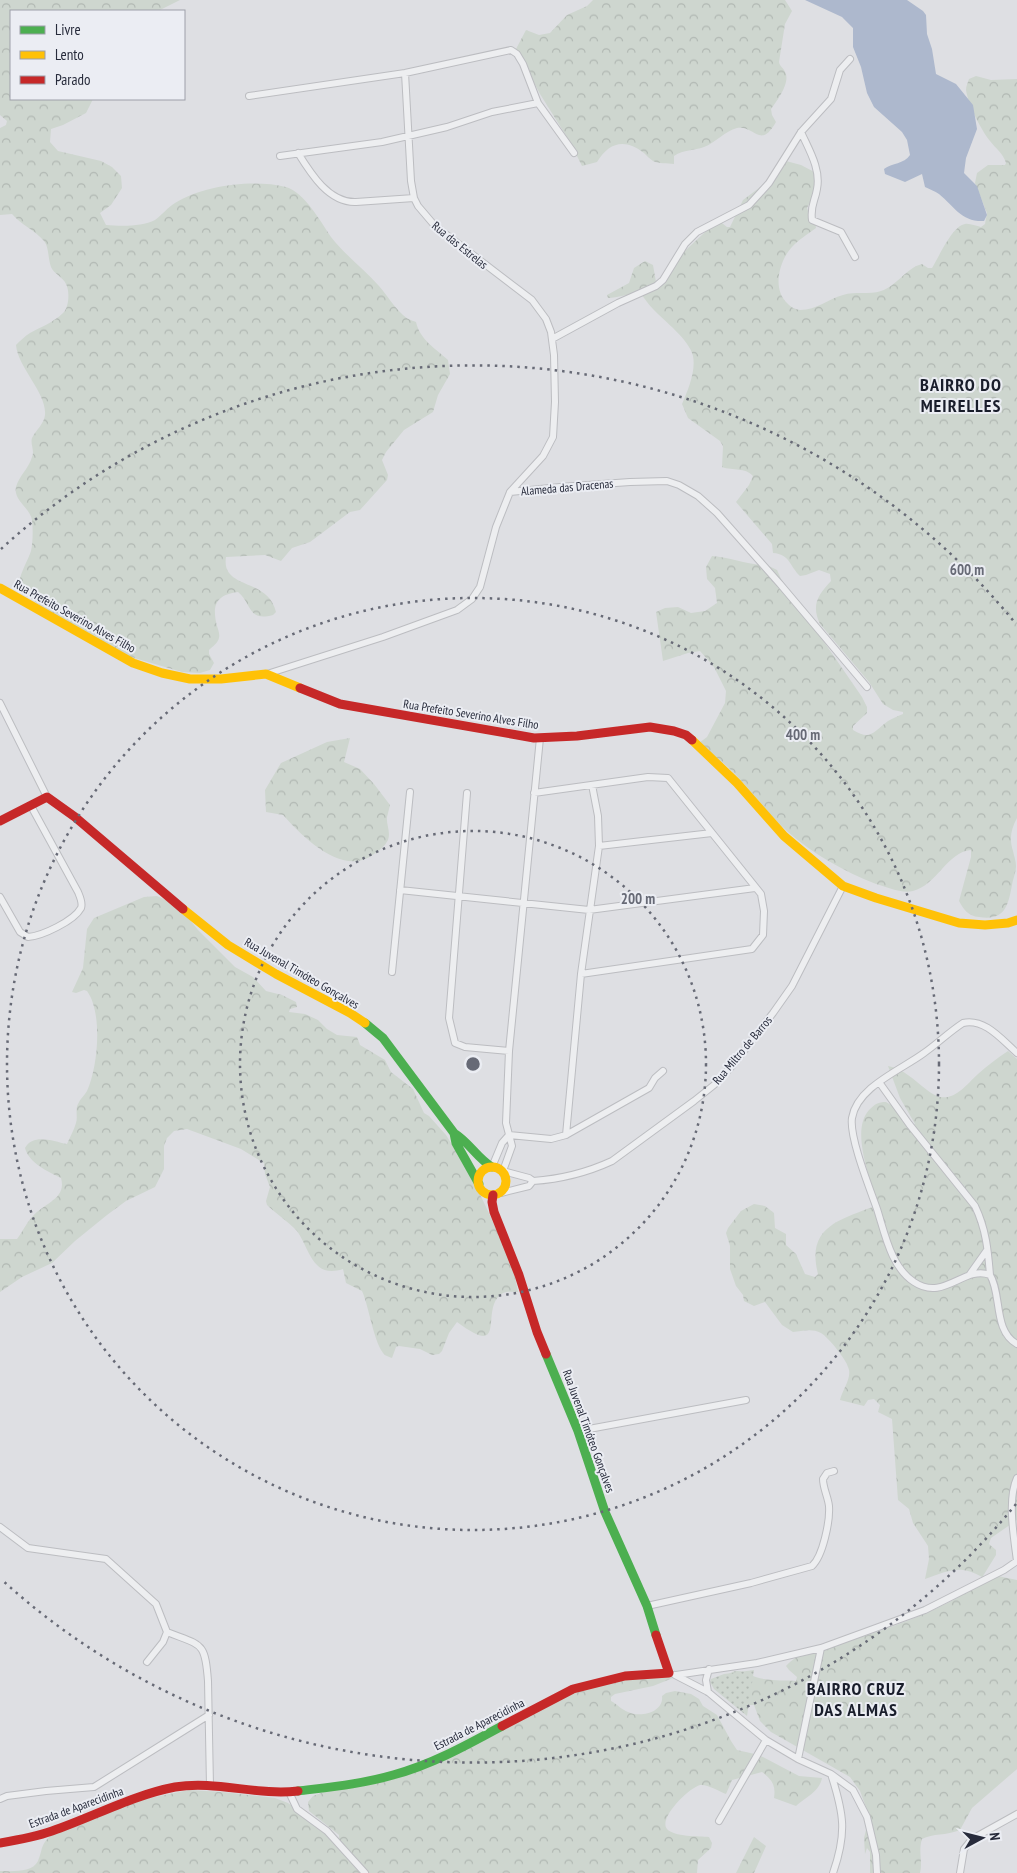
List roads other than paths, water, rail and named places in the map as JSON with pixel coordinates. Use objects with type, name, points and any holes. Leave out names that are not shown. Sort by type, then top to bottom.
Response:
[{"type":"street","points":[[249,96],[405,73],[511,50],[517,54],[523,64],[538,103],[574,153]]},
{"type":"street","points":[[510,492],[543,456],[553,437],[555,402],[552,339],[618,303],[656,286],[663,280],[685,244],[697,232],[750,205],[769,183],[801,132],[831,99],[840,70],[850,59]]},
{"type":"street","name":"Rua das Estrelas","points":[[405,73],[412,181],[414,198],[421,212],[434,226],[532,300],[546,319],[552,339]]},
{"type":"street","points":[[280,156],[348,148],[410,136],[447,127],[492,112],[538,103]]},
{"type":"street","points":[[801,132],[818,170],[818,190],[811,210],[812,220],[841,232],[855,258]]},
{"type":"street","points":[[298,153],[326,190],[337,199],[356,202],[414,198]]},
{"type":"street","name":"Alameda das Dracenas","points":[[266,674],[365,643],[457,610],[472,599],[480,587],[499,519],[510,492],[630,482],[667,481],[679,485],[698,496],[718,514],[867,687]]},
{"type":"street","name":"Rua Prefeito Severino Alves Filho","points":[[0,588],[133,663],[162,673],[190,679],[221,679],[266,674],[340,704],[540,738],[577,736],[650,727],[663,728],[686,736],[718,763],[790,842],[843,886],[959,924],[985,925],[1008,923],[1017,920]]},
{"type":"street","points":[[0,702],[47,797],[0,821]]},
{"type":"street","points":[[509,1134],[502,1143],[492,1167],[481,1172],[479,1184],[482,1191],[497,1194],[506,1182],[503,1171],[512,1146],[509,1134],[506,1123],[510,1052],[540,738]]},
{"type":"street","points":[[534,792],[592,786],[648,777],[668,778],[761,894],[764,911],[763,935],[752,949],[581,974]]},
{"type":"street","points":[[566,1135],[581,974],[599,846],[598,816],[592,786]]},
{"type":"street","points":[[392,972],[410,792]]},
{"type":"street","points":[[468,793],[449,1018],[451,1032],[455,1042],[465,1047],[510,1052]]},
{"type":"street","name":"Rua Juvenal Timóteo Gonçalves","points":[[47,797],[75,817],[145,878],[228,944],[276,974],[350,1013],[383,1038],[454,1133],[456,1143],[479,1184]]},
{"type":"street","points":[[0,897],[20,932],[28,937],[40,935],[53,929],[77,912],[82,904],[78,892],[31,806]]},
{"type":"street","points":[[599,846],[712,833]]},
{"type":"street","name":"Rua Miltro de Barros","points":[[497,1194],[530,1186],[533,1182],[579,1174],[612,1161],[714,1085],[732,1066],[773,1014],[792,986],[843,886]]},
{"type":"street","points":[[400,890],[589,910],[756,888]]},
{"type":"street","points":[[988,1249],[978,1266],[969,1275],[949,1286],[924,1287],[915,1283],[904,1274],[897,1265],[875,1205],[855,1143],[851,1120],[854,1110],[862,1098],[879,1082],[922,1055],[955,1028],[969,1022],[976,1022],[988,1028],[1017,1053]]},
{"type":"street","points":[[509,1134],[551,1139],[566,1135],[649,1088],[655,1078],[663,1071]]},
{"type":"street","points":[[879,1082],[909,1124],[975,1206],[982,1220],[988,1249],[990,1275],[1004,1327],[1008,1336],[1017,1344]]},
{"type":"street","name":"Rua Juvenal Timóteo Gonçalves","points":[[454,1133],[460,1136],[485,1163],[492,1167]]},
{"type":"street","points":[[492,1167],[529,1178],[533,1182]]},
{"type":"street","name":"Rua Juvenal Timóteo Gonçalves","points":[[497,1194],[492,1202],[494,1212],[519,1274],[537,1332],[578,1431],[605,1512],[647,1606],[672,1674]]},
{"type":"street","points":[[969,1275],[981,1273],[990,1275]]},
{"type":"street","points":[[578,1431],[746,1400]]},
{"type":"street","points":[[647,1606],[751,1584],[812,1566],[821,1550],[829,1516],[830,1507],[823,1479],[827,1473],[834,1471]]},
{"type":"street","points":[[672,1674],[757,1663],[822,1648],[925,1610],[1004,1570],[1017,1561],[1013,1494],[1017,1478]]},
{"type":"street","points":[[0,1527],[28,1548],[106,1559],[156,1604],[167,1632],[163,1642],[147,1662]]},
{"type":"street","points":[[167,1632],[197,1644],[205,1653],[208,1681],[210,1786]]},
{"type":"street","points":[[798,1759],[822,1648]]},
{"type":"street","points":[[708,1692],[706,1680],[709,1669]]},
{"type":"street","points":[[672,1674],[708,1692],[766,1740],[798,1759],[831,1774],[853,1790],[867,1817],[876,1855],[877,1873]]},
{"type":"street","name":"Estrada de Aparecidinha","points":[[0,1843],[25,1839],[52,1831],[158,1792],[176,1788],[210,1786],[264,1792],[289,1792],[366,1782],[395,1775],[454,1752],[573,1689],[625,1676],[672,1674]]},
{"type":"street","points":[[0,1800],[7,1796],[94,1787],[209,1715]]},
{"type":"street","points":[[719,1821],[766,1740]]},
{"type":"street","points":[[831,1774],[840,1802],[843,1833],[841,1848],[833,1873]]},
{"type":"street","points":[[289,1792],[297,1809],[327,1831],[365,1873]]},
{"type":"street","points":[[960,1873],[964,1849],[972,1839],[1017,1814]]},
{"type":"water","points":[[805,0],[907,0],[923,11],[926,15],[927,34],[932,49],[936,74],[956,84],[973,105],[977,129],[966,158],[964,173],[977,186],[987,215],[984,221],[976,221],[959,213],[939,194],[925,187],[922,174],[905,182],[885,174],[884,169],[905,160],[910,155],[907,140],[902,132],[874,107],[867,93],[861,67],[853,47],[853,28],[842,17]]},
{"type":"district","name":"BAIRRO DO MEIRELLES","points":[[961,394]]},
{"type":"district","name":"BAIRRO CRUZ DAS ALMAS","points":[[856,1698]]}]
